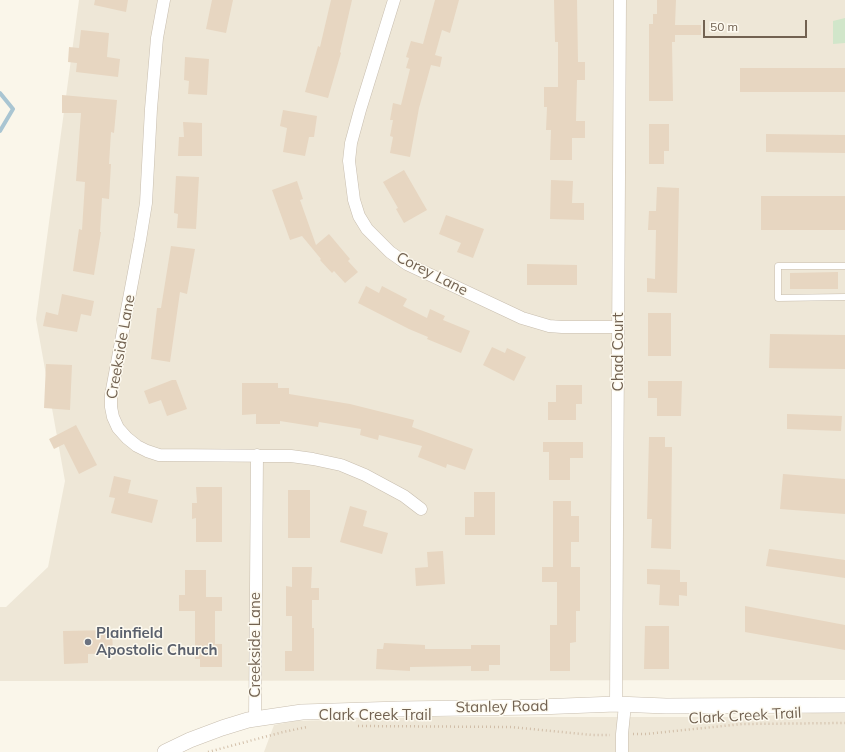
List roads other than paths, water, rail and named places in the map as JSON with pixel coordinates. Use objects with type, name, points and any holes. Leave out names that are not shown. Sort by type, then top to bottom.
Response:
[{"type":"street","name":"Creekside Lane","points":[[164,0],[157,38],[151,109],[146,203],[111,394],[111,407],[113,417],[118,428],[127,438],[137,446],[159,455],[257,455],[255,719]]},
{"type":"street","name":"Corey Lane","points":[[394,0],[353,136],[349,161],[354,200],[359,216],[367,229],[390,252],[407,264],[522,318],[549,326],[618,327]]},
{"type":"street","name":"Chad Court","points":[[620,0],[618,327],[620,705],[622,752]]},
{"type":"street","points":[[257,455],[291,456],[341,465],[365,475],[404,496],[421,509]]},
{"type":"street","name":"Stanley Road","points":[[165,752],[190,740],[255,719],[302,712],[620,705],[845,705]]},
{"type":"lane","points":[[845,266],[778,266],[778,298],[845,297]]},
{"type":"waterway","points":[[0,93],[13,109],[0,131]]},
{"type":"place","name":"Plainfield Apostolic Church","points":[[88,642]]}]
